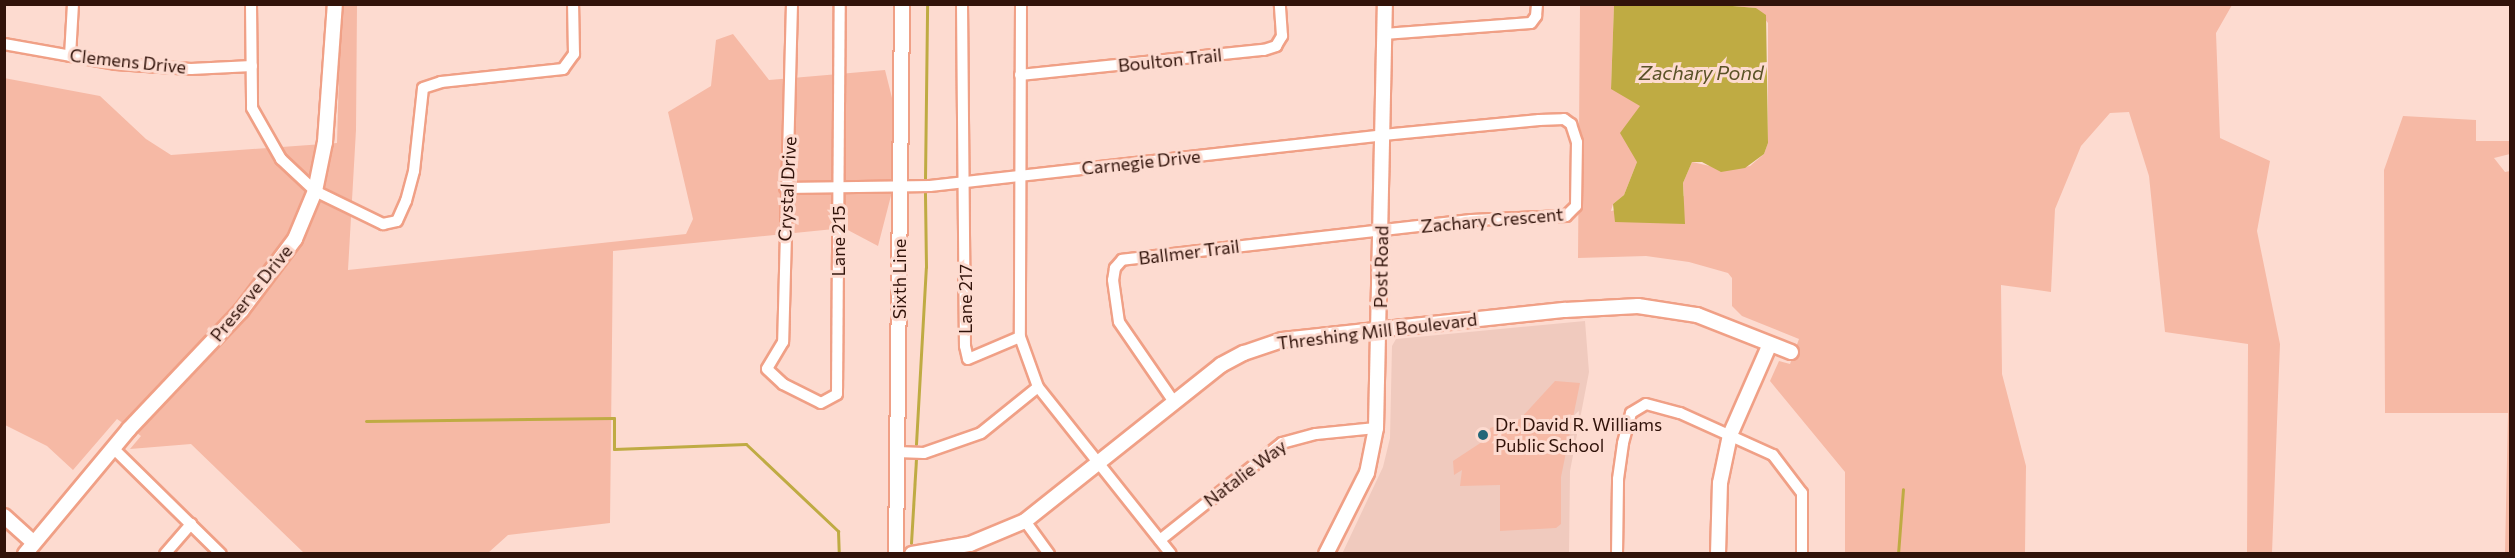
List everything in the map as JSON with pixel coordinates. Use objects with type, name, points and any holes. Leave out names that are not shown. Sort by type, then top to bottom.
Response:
[{"type":"street","points":[[70,56],[73,4]]},
{"type":"street","points":[[251,4],[252,108],[281,159],[315,191],[383,224],[397,221],[414,171],[423,88],[441,82],[563,69],[574,54],[573,4]]},
{"type":"street","name":"Preserve Drive","points":[[24,554],[113,448],[242,311],[295,238],[315,191],[325,142],[335,4]]},
{"type":"street","name":"Crystal Drive","points":[[767,369],[783,342],[785,188],[792,4]]},
{"type":"street","name":"Lane 215","points":[[767,369],[813,402],[829,401],[837,394],[840,4]]},
{"type":"street","name":"Sixth Line","points":[[896,554],[902,4]]},
{"type":"street","points":[[962,4],[965,182]]},
{"type":"street","points":[[1021,4],[1020,337],[1038,387],[1171,554]]},
{"type":"street","name":"Boulton Trail","points":[[1020,75],[1264,50],[1276,46],[1282,36],[1280,4]]},
{"type":"street","name":"Post Road","points":[[1326,554],[1367,473],[1376,428],[1380,329],[1385,4]]},
{"type":"street","points":[[1384,34],[1530,23],[1536,16],[1537,4]]},
{"type":"street","name":"Clemens Drive","points":[[4,44],[116,64],[180,68],[252,66]]},
{"type":"street","name":"Zachary Crescent","points":[[1381,230],[1471,220],[1566,216],[1576,206],[1577,170],[1575,130],[1564,119],[1383,135]]},
{"type":"street","name":"Carnegie Drive","points":[[785,188],[899,188],[1383,135]]},
{"type":"street","name":"Lane 217","points":[[965,182],[965,346],[968,359],[1020,337]]},
{"type":"street","name":"Ballmer Trail","points":[[1174,402],[1119,322],[1113,280],[1115,268],[1122,260],[1381,230]]},
{"type":"street","name":"Threshing Mill Boulevard","points":[[912,554],[970,544],[1025,521],[1221,366],[1261,346],[1380,329],[1565,310],[1647,306],[1697,315],[1791,352]]},
{"type":"street","points":[[1718,554],[1720,483],[1730,435],[1770,344]]},
{"type":"street","points":[[897,452],[924,453],[981,433],[1038,387]]},
{"type":"street","points":[[1617,554],[1618,479],[1634,409],[1646,404],[1667,408],[1773,455],[1800,489],[1802,554]]},
{"type":"street","name":"Natalie Way","points":[[1160,540],[1282,443],[1316,434],[1376,428]]},
{"type":"street","points":[[113,448],[221,554]]},
{"type":"street","points":[[4,516],[33,542]]},
{"type":"street","points":[[1025,521],[1049,554]]},
{"type":"street","points":[[165,554],[191,524]]},
{"type":"shaded area","points":[[341,5],[357,5],[356,130],[348,270],[686,234],[693,219],[668,112],[711,86],[716,40],[733,34],[769,80],[885,70],[893,102],[894,184],[878,246],[844,228],[613,251],[610,523],[508,535],[488,553],[304,553],[191,444],[130,449],[141,436],[117,419],[73,470],[47,446],[5,425],[4,78],[100,96],[146,139],[171,155],[337,143]]},
{"type":"shaded area","points":[[1580,5],[1614,5],[1611,88],[1641,106],[1637,162],[1624,195],[1613,204],[1611,211],[1684,196],[1683,183],[1692,162],[1728,170],[1750,166],[1764,154],[1768,143],[1768,23],[1756,8],[1721,5],[2232,5],[2216,33],[2220,138],[2270,161],[2257,231],[2280,344],[2272,553],[2247,553],[2248,344],[2165,332],[2149,176],[2129,112],[2110,113],[2081,146],[2055,209],[2051,292],[2001,285],[2002,374],[2026,466],[2025,553],[1845,553],[1845,472],[1770,381],[1779,361],[1790,364],[1799,339],[1742,316],[1732,306],[1732,278],[1728,273],[1689,262],[1646,256],[1578,258]]},
{"type":"shaded area","points":[[2403,116],[2476,120],[2476,141],[2510,141],[2510,154],[2494,158],[2505,172],[2510,171],[2510,553],[2505,553],[2508,413],[2385,413],[2384,170]]},
{"type":"shaded area","name":"Dr. David R. Williams Public School","points":[[1585,321],[1589,372],[1570,471],[1569,553],[1342,554],[1383,467],[1390,438],[1392,346],[1396,339]]},
{"type":"shaded area","points":[[1555,381],[1580,383],[1561,477],[1561,524],[1556,528],[1500,531],[1500,485],[1460,486],[1462,470],[1454,475],[1453,461],[1491,436],[1490,428],[1520,419]]},
{"type":"water","name":"Zachary Pond","points":[[1614,5],[1721,5],[1756,8],[1766,15],[1768,143],[1764,154],[1745,168],[1721,172],[1702,162],[1692,162],[1683,183],[1685,224],[1615,222],[1613,204],[1624,195],[1637,162],[1620,133],[1640,106],[1611,89]]},
{"type":"waterway","points":[[925,179],[927,4]]},
{"type":"waterway","points":[[916,444],[926,267],[925,193]]},
{"type":"waterway","points":[[366,421],[614,418],[614,449],[746,444],[838,531],[839,554]]},
{"type":"waterway","points":[[911,543],[916,458]]},
{"type":"waterway","points":[[1898,554],[1903,489]]},
{"type":"place","name":"Dr. David R. Williams Public School","points":[[1483,435]]}]
